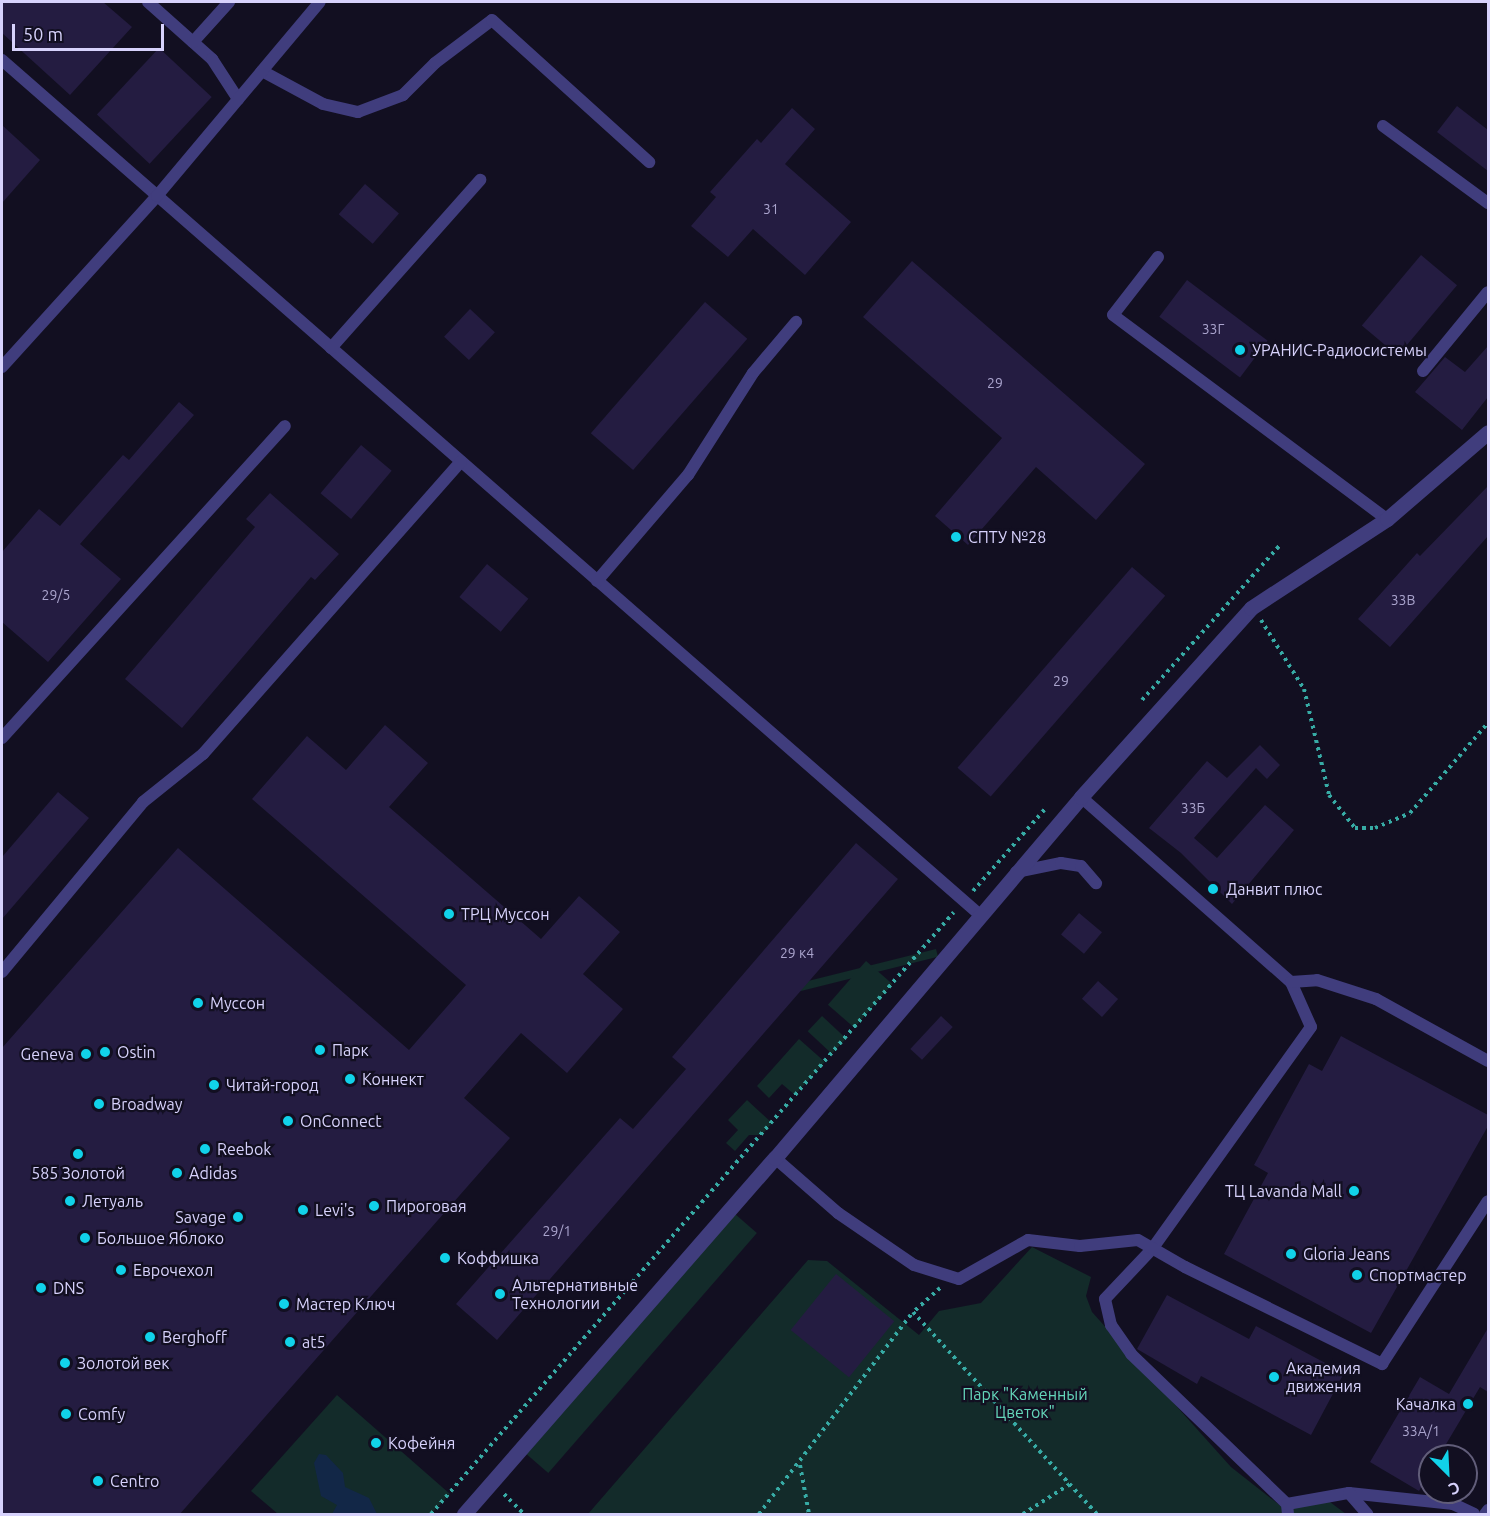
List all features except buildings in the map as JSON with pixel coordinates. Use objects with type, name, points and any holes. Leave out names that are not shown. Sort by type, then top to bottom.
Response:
[{"type":"street","points":[[472,1512],[492,1482],[775,1158],[1016,872],[1251,608],[1387,519],[1488,432]]},
{"type":"lane","points":[[148,2],[212,59],[238,99]]},
{"type":"lane","points":[[193,42],[229,2]]},
{"type":"lane","points":[[2,367],[158,196],[320,2]]},
{"type":"lane","points":[[262,71],[323,104],[358,112],[403,95],[435,63],[492,20],[649,162]]},
{"type":"lane","points":[[2,60],[980,915]]},
{"type":"lane","points":[[1383,126],[1488,203]]},
{"type":"lane","points":[[331,348],[480,180]]},
{"type":"lane","points":[[1158,257],[1113,315],[1387,519]]},
{"type":"lane","points":[[1422,371],[1488,292]]},
{"type":"lane","points":[[597,580],[688,476],[753,373],[796,322]]},
{"type":"lane","points":[[2,738],[285,426]]},
{"type":"lane","points":[[2,972],[143,802],[203,754],[461,461]]},
{"type":"lane","points":[[1081,797],[1291,982],[1311,1028],[1153,1248],[1105,1299],[1112,1325],[1131,1354],[1288,1509],[1349,1493],[1453,1504],[1474,1515]]},
{"type":"lane","points":[[1016,872],[1061,863],[1081,866],[1096,883]]},
{"type":"lane","points":[[1291,982],[1317,980],[1376,999],[1488,1061]]},
{"type":"lane","points":[[775,1158],[838,1213],[914,1265],[959,1279],[1028,1240],[1080,1246],[1138,1240],[1382,1364],[1488,1201]]},
{"type":"lane","points":[[1349,1493],[1367,1515]]},
{"type":"lane","points":[[1485,1515],[1488,1510]]},
{"type":"path","points":[[1137,705],[1279,546]]},
{"type":"path","points":[[1251,608],[1275,638],[1304,689],[1329,795],[1355,828],[1375,828],[1410,813],[1488,723]]},
{"type":"path","points":[[431,1515],[1050,803]]},
{"type":"path","points":[[759,1515],[800,1464],[913,1312],[940,1287]]},
{"type":"path","points":[[913,1312],[1097,1515]]},
{"type":"path","points":[[800,1464],[809,1515]]},
{"type":"path","points":[[492,1482],[524,1515]]},
{"type":"path","points":[[1023,1515],[1070,1484]]},
{"type":"green space","points":[[936,949],[938,957],[722,1011],[720,1003]]},
{"type":"green space","points":[[866,961],[892,984],[854,1028],[828,1005]]},
{"type":"green space","points":[[822,1016],[846,1039],[832,1054],[808,1031]]},
{"type":"green space","points":[[799,1039],[825,1062],[795,1095],[782,1084],[769,1098],[757,1086]]},
{"type":"green space","points":[[747,1100],[772,1123],[762,1135],[749,1135],[735,1151],[726,1143],[738,1130],[728,1120]]},
{"type":"green space","points":[[735,1214],[757,1233],[548,1473],[526,1454]]},
{"type":"green space","name":"Парк \"Каменный Цветок\"","points":[[1032,1247],[1091,1277],[1086,1296],[1092,1312],[1231,1467],[1282,1507],[1330,1502],[1346,1514],[588,1514],[808,1260],[827,1261],[919,1335],[939,1311],[981,1303]]},
{"type":"green space","points":[[337,1395],[450,1494],[431,1514],[278,1514],[251,1491]]},
{"type":"water","points":[[319,1454],[326,1455],[343,1473],[345,1487],[369,1498],[377,1514],[332,1514],[337,1505],[321,1496],[314,1463]]},
{"type":"place","name":"УРАНИС-Радиосистемы","points":[[1240,350]]},
{"type":"place","name":"СПТУ №28","points":[[956,537]]},
{"type":"place","name":"Данвит плюс","points":[[1213,889]]},
{"type":"place","name":"ТРЦ Муссон","points":[[449,914]]},
{"type":"place","name":"Муссон","points":[[198,1003]]},
{"type":"place","name":"Парк","points":[[320,1050]]},
{"type":"place","name":"Ostin","points":[[105,1052]]},
{"type":"place","name":"Geneva","points":[[86,1054]]},
{"type":"place","name":"Коннект","points":[[350,1079]]},
{"type":"place","name":"Читай-город","points":[[214,1085]]},
{"type":"place","name":"Broadway","points":[[99,1104]]},
{"type":"place","name":"OnConnect","points":[[288,1121]]},
{"type":"place","name":"Reebok","points":[[205,1149]]},
{"type":"place","name":"585 Золотой","points":[[78,1154]]},
{"type":"place","name":"Adidas","points":[[177,1173]]},
{"type":"place","name":"ТЦ Lavanda Mall","points":[[1354,1191]]},
{"type":"place","name":"Летуаль","points":[[70,1201]]},
{"type":"place","name":"Пироговая","points":[[374,1206]]},
{"type":"place","name":"Levi's","points":[[303,1210]]},
{"type":"place","name":"Savage","points":[[238,1217]]},
{"type":"place","name":"Большое Яблоко","points":[[85,1238]]},
{"type":"place","name":"Gloria Jeans","points":[[1291,1254]]},
{"type":"place","name":"Коффишка","points":[[445,1258]]},
{"type":"place","name":"Еврочехол","points":[[121,1270]]},
{"type":"place","name":"Спортмастер","points":[[1357,1275]]},
{"type":"place","name":"DNS","points":[[41,1288]]},
{"type":"place","name":"Альтернативные Технологии","points":[[500,1294]]},
{"type":"place","name":"Мастер Ключ","points":[[284,1304]]},
{"type":"place","name":"Berghoff","points":[[150,1337]]},
{"type":"place","name":"at5","points":[[290,1342]]},
{"type":"place","name":"Золотой век","points":[[65,1363]]},
{"type":"place","name":"Академия движения","points":[[1274,1377]]},
{"type":"place","name":"Качалка","points":[[1468,1404]]},
{"type":"place","name":"Comfy","points":[[66,1414]]},
{"type":"place","name":"Кофейня","points":[[376,1443]]},
{"type":"place","name":"Centro","points":[[98,1481]]}]
